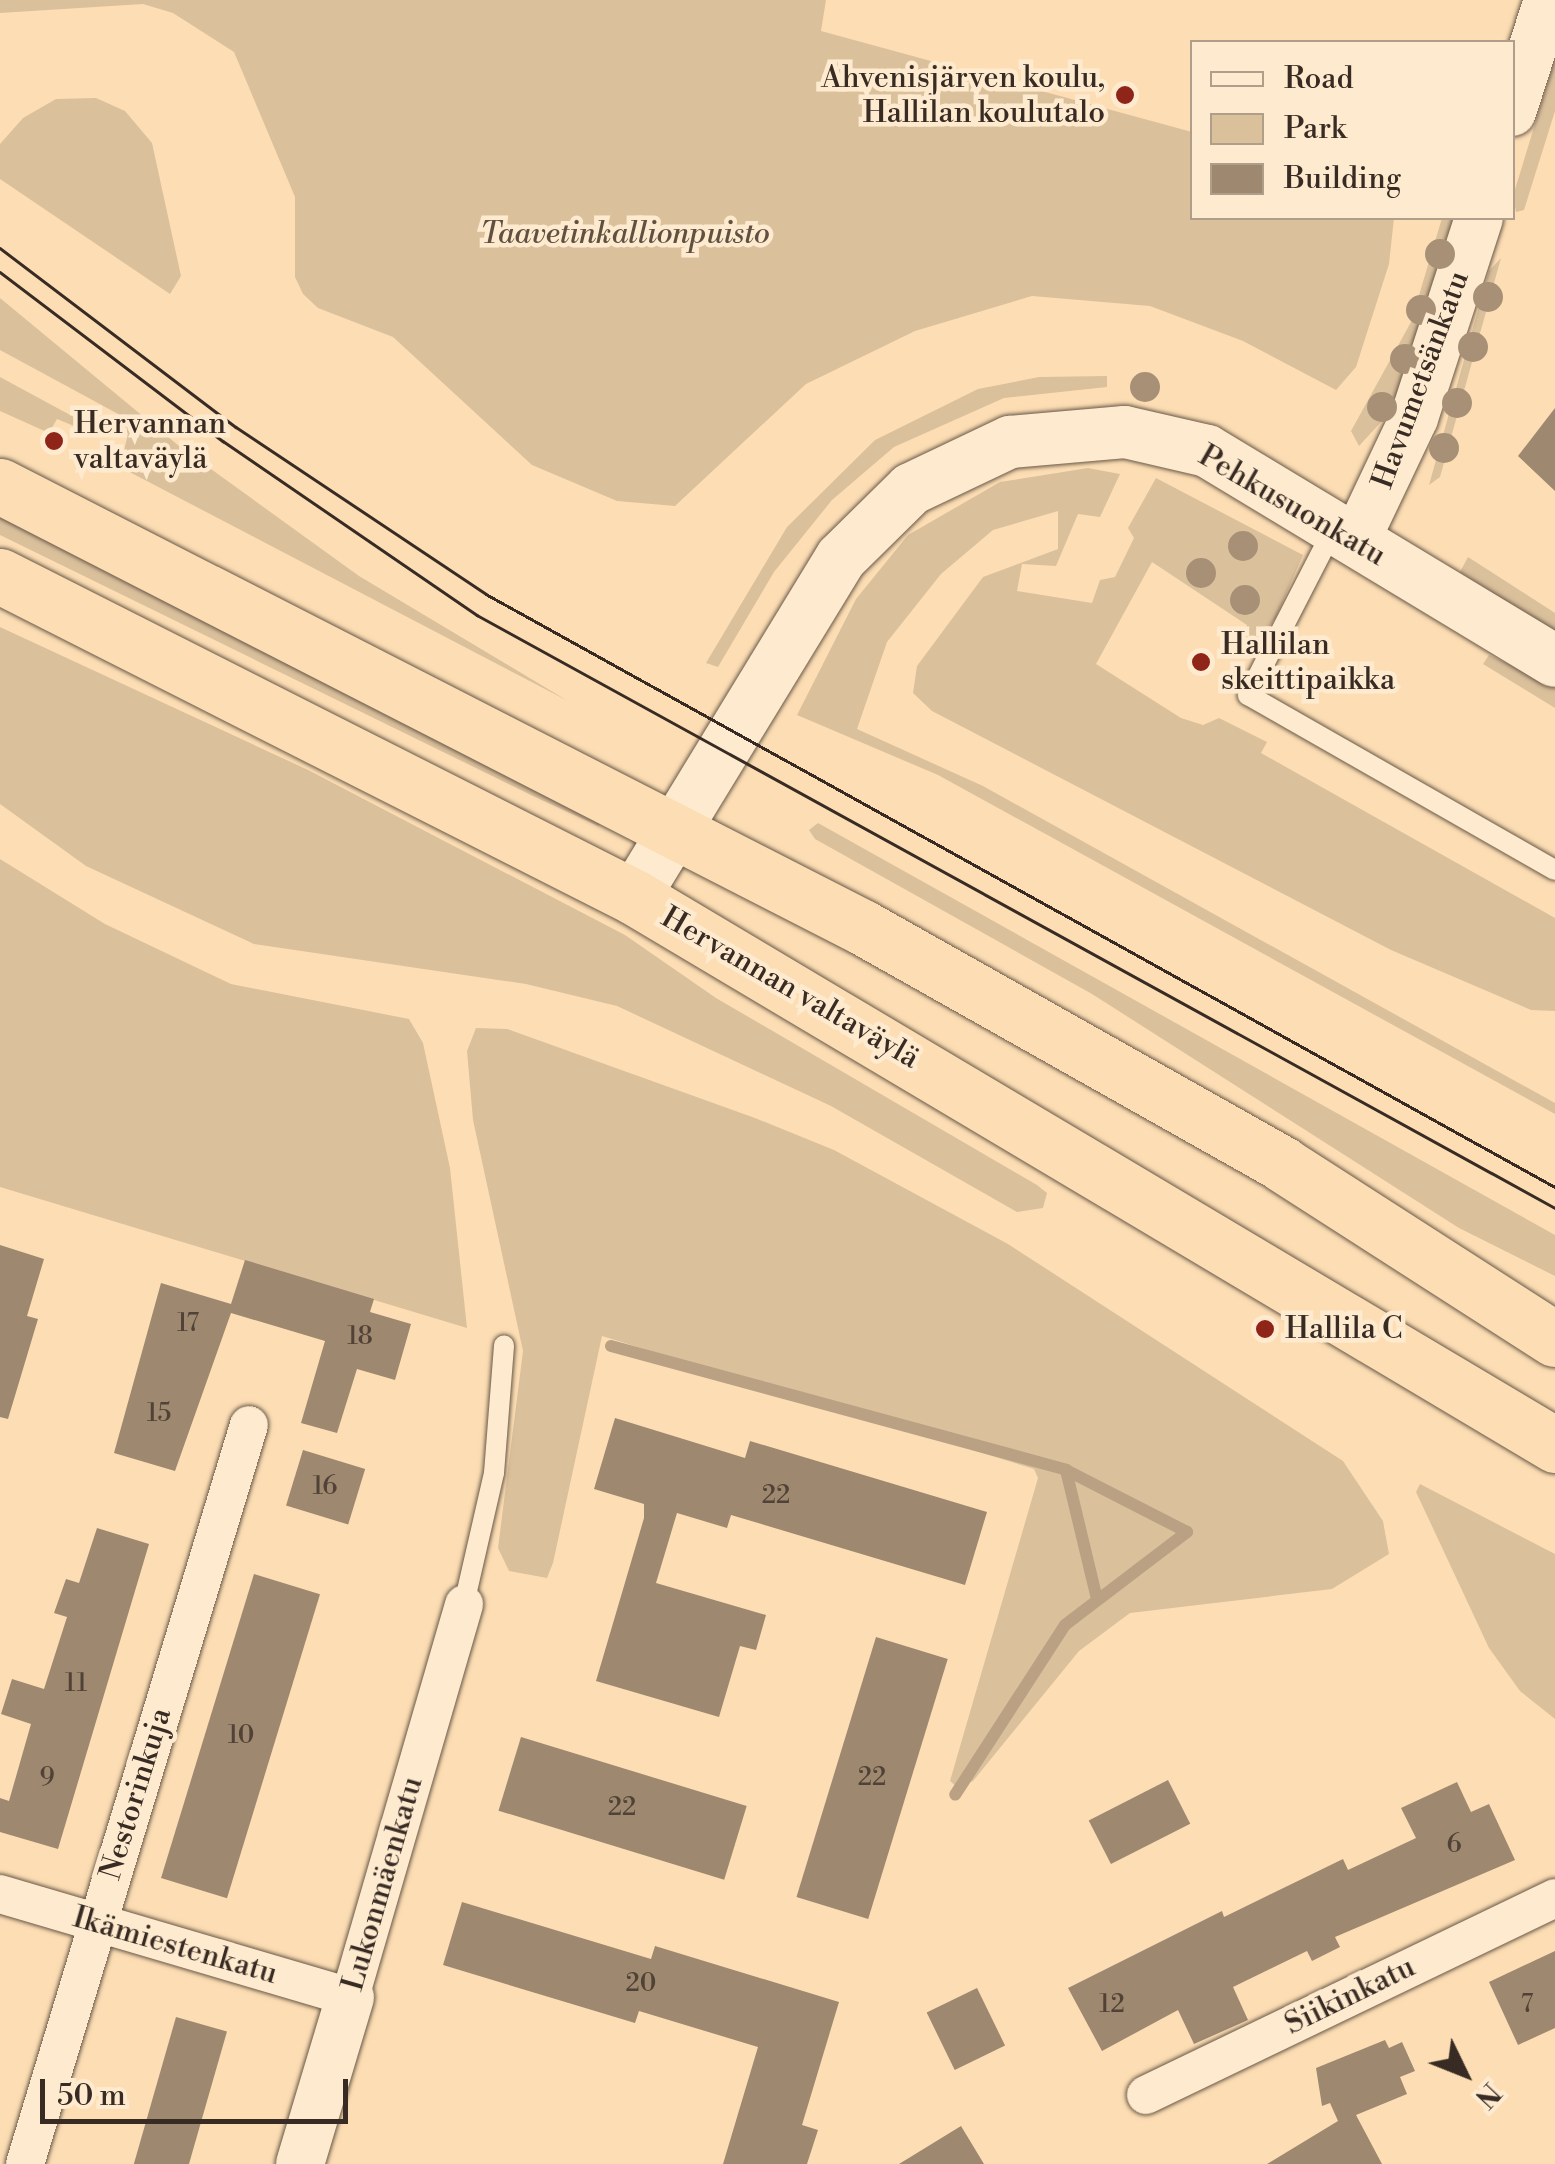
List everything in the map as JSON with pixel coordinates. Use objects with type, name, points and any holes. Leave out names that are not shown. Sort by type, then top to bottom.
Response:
[{"type":"highway","points":[[0,486],[676,830],[1282,1164],[1555,1340]]},
{"type":"highway","name":"Hervannan valtaväylä","points":[[0,576],[634,896],[1555,1445]]},
{"type":"main road","name":"Pehkusuonkatu","points":[[634,896],[841,558],[911,490],[977,453],[1046,434],[1163,438],[1206,451],[1555,661]]},
{"type":"street","points":[[1515,103],[1548,0]]},
{"type":"street","name":"Havumetsänkatu","points":[[1345,533],[1414,418],[1478,220]]},
{"type":"street","name":"Nestorinkuja","points":[[25,2164],[249,1425]]},
{"type":"street","name":"Lukonmäenkatu","points":[[300,2164],[464,1604]]},
{"type":"street","name":"Ikämiestenkatu","points":[[0,1894],[350,1997]]},
{"type":"street","name":"Siikinkatu","points":[[1146,2094],[1555,1898]]},
{"type":"lane","points":[[1345,533],[1248,695],[1555,870]]},
{"type":"lane","points":[[464,1604],[494,1473],[504,1345]]},
{"type":"green space","name":"Taavetinkallionpuisto","points":[[0,0],[826,0],[821,31],[1190,131],[1190,220],[1394,220],[1389,264],[1356,367],[1336,390],[1243,341],[1150,306],[1032,296],[915,331],[806,384],[675,506],[617,501],[532,465],[393,337],[318,308],[303,294],[295,277],[295,197],[234,52],[173,13],[143,4],[0,13]]},
{"type":"green space","points":[[1555,59],[1555,111],[1524,210],[1516,212],[1515,189]]},
{"type":"green space","points":[[96,98],[125,111],[152,143],[181,276],[170,294],[0,179],[0,144],[23,118],[56,99]]},
{"type":"green space","points":[[1441,220],[1457,220],[1393,409],[1359,446],[1351,431],[1411,322]]},
{"type":"green space","points":[[1501,258],[1440,477],[1429,485],[1489,271]]},
{"type":"green space","points":[[0,298],[179,446],[359,576],[568,701],[120,467],[128,434],[120,415],[0,350]]},
{"type":"green space","points":[[1107,376],[1107,387],[1004,398],[894,447],[832,500],[774,572],[718,667],[706,663],[787,527],[875,440],[978,389],[1039,377]]},
{"type":"green space","points":[[0,377],[85,423],[91,433],[57,419],[49,433],[0,411]]},
{"type":"green space","points":[[1088,468],[1120,474],[1100,517],[1078,514],[1056,566],[1022,564],[1017,591],[1092,603],[1100,580],[1115,577],[1134,538],[1128,528],[1156,478],[1303,555],[1276,617],[1249,654],[1242,646],[1247,625],[1152,562],[1096,664],[1181,718],[1203,725],[1219,718],[1267,742],[1261,753],[1555,918],[1555,1011],[1531,1010],[1391,950],[932,711],[913,693],[917,666],[983,577],[1058,549],[1058,511],[993,530],[941,574],[887,642],[857,729],[983,786],[1555,1103],[1555,1114],[938,775],[797,715],[856,599],[908,535],[1000,482]]},
{"type":"green space","points":[[0,504],[605,821],[598,826],[533,796],[0,535]]},
{"type":"green space","points":[[1468,557],[1555,613],[1555,632],[1460,572]]},
{"type":"green space","points":[[0,627],[308,770],[625,935],[716,998],[1037,1185],[1047,1193],[1043,1208],[1017,1212],[831,1106],[617,1006],[526,984],[254,944],[86,866],[0,804]]},
{"type":"green space","points":[[1489,655],[1555,686],[1555,708],[1483,664]]},
{"type":"green space","points":[[818,823],[1555,1235],[1555,1276],[1459,1228],[1092,994],[815,839],[809,830]]},
{"type":"green space","points":[[0,859],[105,924],[231,984],[409,1019],[423,1043],[450,1168],[467,1328],[0,1187]]},
{"type":"green space","points":[[476,1028],[507,1029],[834,1150],[1008,1244],[1343,1461],[1383,1521],[1389,1554],[1332,1589],[1130,1613],[1079,1651],[973,1781],[957,1787],[950,1781],[1038,1478],[1034,1469],[602,1336],[553,1563],[547,1578],[509,1571],[498,1548],[523,1351],[473,1120],[467,1051]]},
{"type":"green space","points":[[1420,1484],[1555,1554],[1555,1719],[1520,1691],[1489,1648],[1416,1492]]},
{"type":"building","points":[[1555,408],[1555,491],[1518,456]]},
{"type":"building","points":[[0,1245],[44,1259],[27,1316],[38,1319],[8,1419],[0,1417]]},
{"type":"building","points":[[245,1260],[374,1299],[370,1312],[411,1324],[395,1380],[357,1369],[337,1433],[301,1423],[325,1341],[231,1313],[175,1471],[114,1453],[161,1283],[231,1304]]},
{"type":"building","points":[[615,1418],[745,1458],[750,1441],[987,1512],[965,1585],[731,1515],[727,1528],[677,1513],[656,1583],[766,1615],[756,1650],[740,1646],[719,1717],[596,1681],[644,1518],[644,1504],[594,1489]]},
{"type":"building","points":[[303,1450],[365,1469],[348,1524],[286,1505]]},
{"type":"building","points":[[97,1528],[149,1544],[58,1849],[0,1832],[0,1798],[9,1801],[31,1724],[1,1714],[12,1679],[44,1689],[67,1617],[54,1613],[66,1579],[79,1583]]},
{"type":"building","points":[[254,1574],[320,1594],[227,1898],[161,1878]]},
{"type":"building","points":[[876,1637],[948,1659],[868,1919],[796,1897]]},
{"type":"building","points":[[521,1737],[747,1806],[724,1880],[498,1811]]},
{"type":"building","points":[[1168,1780],[1190,1824],[1111,1864],[1089,1820]]},
{"type":"building","points":[[1457,1782],[1471,1812],[1489,1804],[1515,1860],[1335,1937],[1340,1947],[1312,1961],[1307,1951],[1233,1987],[1248,2020],[1194,2044],[1178,2010],[1102,2051],[1068,1988],[1222,1911],[1224,1917],[1343,1859],[1348,1870],[1416,1838],[1401,1808]]},
{"type":"building","points":[[462,1902],[651,1959],[655,1946],[839,2002],[802,2125],[818,2130],[807,2164],[723,2164],[758,2047],[639,2011],[635,2023],[443,1965]]},
{"type":"building","points":[[1555,1951],[1555,2028],[1518,2045],[1489,1982]]},
{"type":"building","points":[[977,1988],[1005,2046],[955,2070],[927,2013]]},
{"type":"building","points":[[176,2017],[227,2032],[189,2164],[134,2164]]},
{"type":"building","points":[[1385,2040],[1389,2048],[1402,2042],[1415,2071],[1400,2077],[1407,2094],[1356,2115],[1382,2164],[1267,2164],[1338,2121],[1330,2103],[1322,2106],[1316,2068]]},
{"type":"building","points":[[961,2126],[984,2164],[899,2164]]},
{"type":"waterway","points":[[611,1346],[1066,1470],[1187,1532],[1065,1625],[955,1795]]},
{"type":"waterway","points":[[1066,1470],[1096,1595]]},
{"type":"tram line","points":[[0,248],[236,427],[486,594],[1555,1187]]},
{"type":"tram line","points":[[0,272],[223,441],[477,615],[1555,1208]]},
{"type":"place","name":"Ahvenisjärven koulu, Hallilan koulutalo","points":[[1125,95]]},
{"type":"place","name":"Hervannan valtaväylä","points":[[54,441]]},
{"type":"place","name":"Hallilan skeittipaikka","points":[[1201,662]]},
{"type":"place","name":"Hallila C","points":[[1265,1329]]}]
